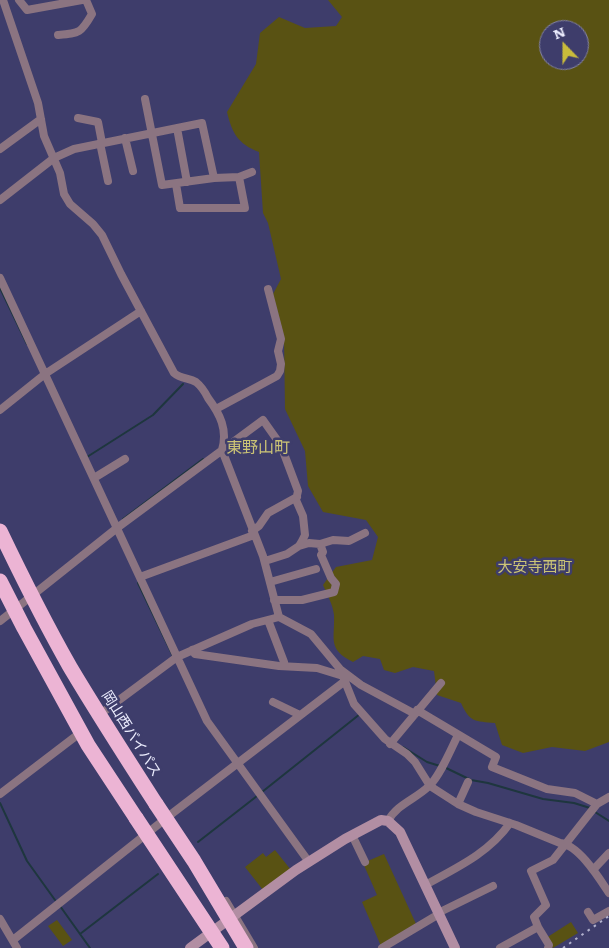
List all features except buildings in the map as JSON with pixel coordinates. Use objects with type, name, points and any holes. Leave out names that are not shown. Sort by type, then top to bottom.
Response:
[{"type":"highway","name":"岡山西バイパス","points":[[0,531],[32,596],[70,666],[115,740],[194,861],[246,948]]},
{"type":"highway","points":[[0,581],[88,745],[222,948]]},
{"type":"street","points":[[3,0],[38,102],[44,136],[60,173],[64,194],[70,204],[93,224],[102,235],[174,373],[179,377],[193,380],[198,384],[222,421],[224,433],[222,450],[265,562],[279,617]]},
{"type":"street","points":[[19,0],[27,10],[84,0],[92,14],[82,31],[75,34],[58,35]]},
{"type":"street","points":[[145,98],[162,185],[214,178],[239,177],[252,172]]},
{"type":"street","points":[[78,118],[98,122],[108,181]]},
{"type":"street","points":[[0,149],[41,120]]},
{"type":"street","points":[[0,200],[54,158],[74,149],[202,123],[214,178]]},
{"type":"street","points":[[176,128],[187,182]]},
{"type":"street","points":[[125,138],[133,171]]},
{"type":"street","points":[[176,184],[180,208],[245,208],[239,177]]},
{"type":"street","points":[[0,278],[43,375],[94,478],[207,721],[308,862]]},
{"type":"street","points":[[216,409],[277,376],[280,371],[281,364],[278,351],[281,339],[268,289]]},
{"type":"street","points":[[0,410],[43,375],[141,311]]},
{"type":"street","points":[[0,621],[176,482],[262,420],[280,444],[298,491],[296,500],[302,510],[304,528],[304,535],[299,546]]},
{"type":"street","points":[[94,478],[125,459]]},
{"type":"street","points":[[140,577],[253,533],[268,513],[297,497]]},
{"type":"street","points":[[265,562],[309,543],[320,544],[333,540],[349,541],[365,533]]},
{"type":"street","points":[[274,600],[302,600],[334,592],[336,584],[331,578],[321,555],[323,552],[320,544]]},
{"type":"street","points":[[270,582],[316,569]]},
{"type":"street","points":[[103,712],[177,657],[193,652],[252,624],[279,617],[312,634],[342,675],[354,704],[414,762],[430,786],[458,804],[476,812],[565,844],[593,870],[609,893]]},
{"type":"street","points":[[268,620],[284,662]]},
{"type":"street","points":[[193,652],[279,666],[317,668],[342,675],[458,734],[496,757],[492,766],[547,789],[575,794],[597,804]]},
{"type":"street","points":[[70,666],[103,712],[236,915],[254,948]]},
{"type":"street","points":[[13,940],[300,716],[342,675]]},
{"type":"street","points":[[392,742],[441,683]]},
{"type":"street","points":[[62,699],[62,713],[76,736],[214,948]]},
{"type":"street","points":[[274,702],[300,716]]},
{"type":"street","points":[[388,821],[397,809],[430,786],[458,734]]},
{"type":"street","points":[[0,794],[76,736]]},
{"type":"street","points":[[458,804],[468,782]]},
{"type":"street","points":[[548,948],[549,945],[538,928],[534,917],[546,906],[530,871],[553,860],[597,804],[609,797]]},
{"type":"street","points":[[190,948],[308,862],[381,820],[388,821],[400,832],[455,948]]},
{"type":"street","points":[[425,885],[483,852],[502,835],[510,823]]},
{"type":"street","points":[[352,835],[365,862]]},
{"type":"street","points":[[593,870],[609,853]]},
{"type":"street","points":[[382,948],[439,914],[493,886]]},
{"type":"street","points":[[588,912],[593,920],[609,911]]},
{"type":"street","points":[[0,919],[17,948]]},
{"type":"street","points":[[500,948],[538,928]]},
{"type":"shaded area","points":[[328,0],[609,0],[609,742],[585,751],[552,747],[523,753],[502,745],[495,723],[474,720],[470,718],[461,703],[437,695],[434,671],[413,667],[395,673],[384,670],[380,659],[363,656],[353,662],[339,653],[334,643],[334,615],[323,585],[336,567],[372,560],[378,537],[366,520],[323,512],[308,486],[305,451],[285,409],[284,336],[273,294],[281,279],[268,223],[263,213],[259,152],[246,145],[237,137],[227,112],[256,64],[260,33],[279,17],[305,28],[336,26],[342,17]]},
{"type":"shaded area","points":[[275,850],[291,870],[263,890],[245,867],[263,853],[266,857]]},
{"type":"shaded area","points":[[384,854],[417,926],[381,946],[362,902],[377,895],[363,863]]},
{"type":"shaded area","points":[[57,920],[72,940],[63,946],[48,926]]},
{"type":"shaded area","points":[[571,922],[578,933],[553,948],[546,938]]},
{"type":"waterway","points":[[0,288],[27,344]]},
{"type":"waterway","points":[[87,457],[153,415],[183,384]]},
{"type":"waterway","points":[[123,519],[203,459]]},
{"type":"waterway","points":[[138,583],[173,656]]},
{"type":"waterway","points":[[262,792],[360,714]]},
{"type":"waterway","points":[[403,747],[427,762],[440,766]]},
{"type":"waterway","points":[[444,767],[471,780],[543,799],[574,803],[590,808]]},
{"type":"waterway","points":[[198,842],[257,796]]},
{"type":"waterway","points":[[0,803],[27,861],[55,900]]},
{"type":"waterway","points":[[595,812],[609,821]]},
{"type":"waterway","points":[[80,934],[158,874]]},
{"type":"waterway","points":[[60,906],[90,948]]},
{"type":"railway","points":[[563,948],[609,916]]},
{"type":"district","name":"東野山町","points":[[258,448]]},
{"type":"district","name":"大安寺西町","points":[[535,568]]}]
